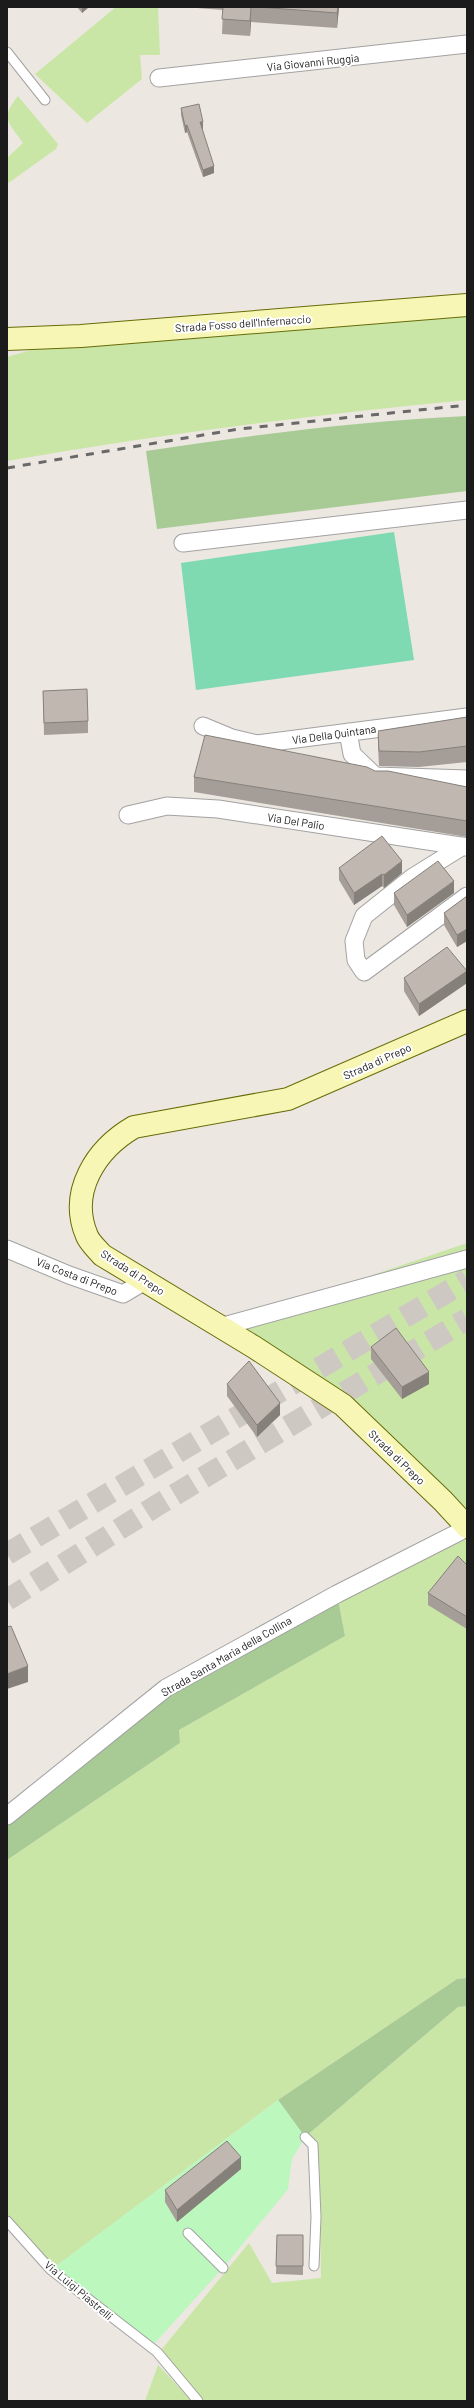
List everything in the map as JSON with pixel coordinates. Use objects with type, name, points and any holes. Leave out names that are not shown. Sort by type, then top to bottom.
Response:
[{"type":"street","name":"Via Giovanni Ruggia","points":[[159,78],[467,44]]},
{"type":"street","name":"Strada Fosso dell'Infernaccio","points":[[11,341],[467,305]]},
{"type":"street","points":[[183,543],[467,510]]},
{"type":"street","name":"Via Della Quintana","points":[[203,726],[232,738],[257,744],[467,717]]},
{"type":"street","points":[[348,732],[352,754],[376,776],[467,780]]},
{"type":"street","name":"Via Del Palio","points":[[128,815],[167,806],[218,809],[465,847]]},
{"type":"street","name":"Via Del Palio","points":[[465,847],[413,877],[364,916],[354,941],[356,960],[364,972],[467,896]]},
{"type":"street","name":"Strada di Prepo","points":[[467,1021],[288,1099],[134,1127],[116,1138],[97,1158],[83,1186],[80,1215],[88,1237],[102,1255],[220,1327],[343,1405],[443,1501],[467,1527]]},
{"type":"street","name":"Via Costa di Prepo","points":[[7,1249],[69,1275],[123,1294],[145,1281]]},
{"type":"street","points":[[220,1327],[467,1259]]},
{"type":"street","name":"Strada Santa Maria della Collina","points":[[7,1816],[166,1688],[337,1594],[467,1527]]},
{"type":"lane","points":[[7,52],[44,100]]},
{"type":"lane","points":[[305,2137],[313,2144],[316,2217],[314,2266]]},
{"type":"lane","name":"Via Luigi Piastrelli","points":[[7,2221],[51,2270],[157,2352],[198,2401]]},
{"type":"lane","points":[[188,2233],[223,2268]]},
{"type":"green space","points":[[116,7],[158,7],[160,55],[140,55],[142,79],[87,123],[35,74]]},
{"type":"green space","points":[[18,96],[58,144],[56,149],[7,184],[7,158],[23,143],[8,120],[9,110]]},
{"type":"green space","points":[[467,309],[467,400],[236,426],[121,442],[7,461],[7,357],[55,343]]},
{"type":"green space","points":[[467,416],[467,491],[157,529],[146,451],[306,429],[386,421]]},
{"type":"green space","points":[[394,532],[414,660],[196,690],[181,563]]},
{"type":"green space","points":[[467,1243],[467,1527],[343,1405],[220,1327]]},
{"type":"green space","points":[[467,1528],[467,1978],[457,1979],[278,2100],[51,2270],[7,2224],[7,1860],[180,1743],[179,1730],[345,1636],[337,1594]]},
{"type":"green space","points":[[337,1594],[345,1636],[179,1730],[180,1743],[7,1860],[7,1816],[166,1688]]},
{"type":"green space","points":[[467,1978],[467,2006],[458,2007],[305,2137],[278,2100],[457,1979]]},
{"type":"green space","points":[[467,2006],[467,2401],[197,2401],[157,2355],[249,2243],[272,2283],[321,2278],[320,2179],[317,2140],[305,2137],[458,2007]]},
{"type":"green space","points":[[278,2100],[305,2137],[292,2159],[288,2189],[223,2268],[153,2345],[51,2270]]},
{"type":"green space","points":[[158,2365],[192,2401],[145,2401]]},
{"type":"building","points":[[223,7],[251,7],[250,21],[222,19]]},
{"type":"building","points":[[258,7],[338,7],[337,13]]},
{"type":"building","points":[[199,104],[203,122],[200,122],[214,166],[203,170],[187,125],[185,126],[181,108]]},
{"type":"building","points":[[87,689],[88,721],[44,723],[43,691]]},
{"type":"building","points":[[467,717],[467,746],[419,752],[379,751],[378,731]]},
{"type":"building","points":[[205,735],[367,767],[375,771],[388,771],[467,787],[467,821],[194,777]]},
{"type":"building","points":[[382,836],[402,861],[384,875],[382,874],[354,893],[339,868]]},
{"type":"building","points":[[438,861],[454,881],[407,915],[394,893]]},
{"type":"building","points":[[467,896],[467,929],[457,935],[444,913]]},
{"type":"building","points":[[447,947],[467,971],[419,1004],[404,978]]},
{"type":"building","points":[[396,1328],[429,1372],[402,1387],[371,1347]]},
{"type":"building","points":[[249,1361],[280,1403],[257,1425],[227,1384]]},
{"type":"building","points":[[458,1556],[467,1565],[467,1617],[428,1593]]},
{"type":"building","points":[[11,1626],[28,1666],[7,1674],[7,1627]]},
{"type":"building","points":[[227,2141],[241,2157],[177,2210],[165,2190]]},
{"type":"building","points":[[277,2235],[303,2235],[303,2266],[276,2266]]},
{"type":"tunnel","points":[[7,1554],[467,1280]]},
{"type":"tunnel","points":[[7,1600],[156,1506],[467,1319]]},
{"type":"railway","points":[[7,468],[239,429],[467,405]]}]
